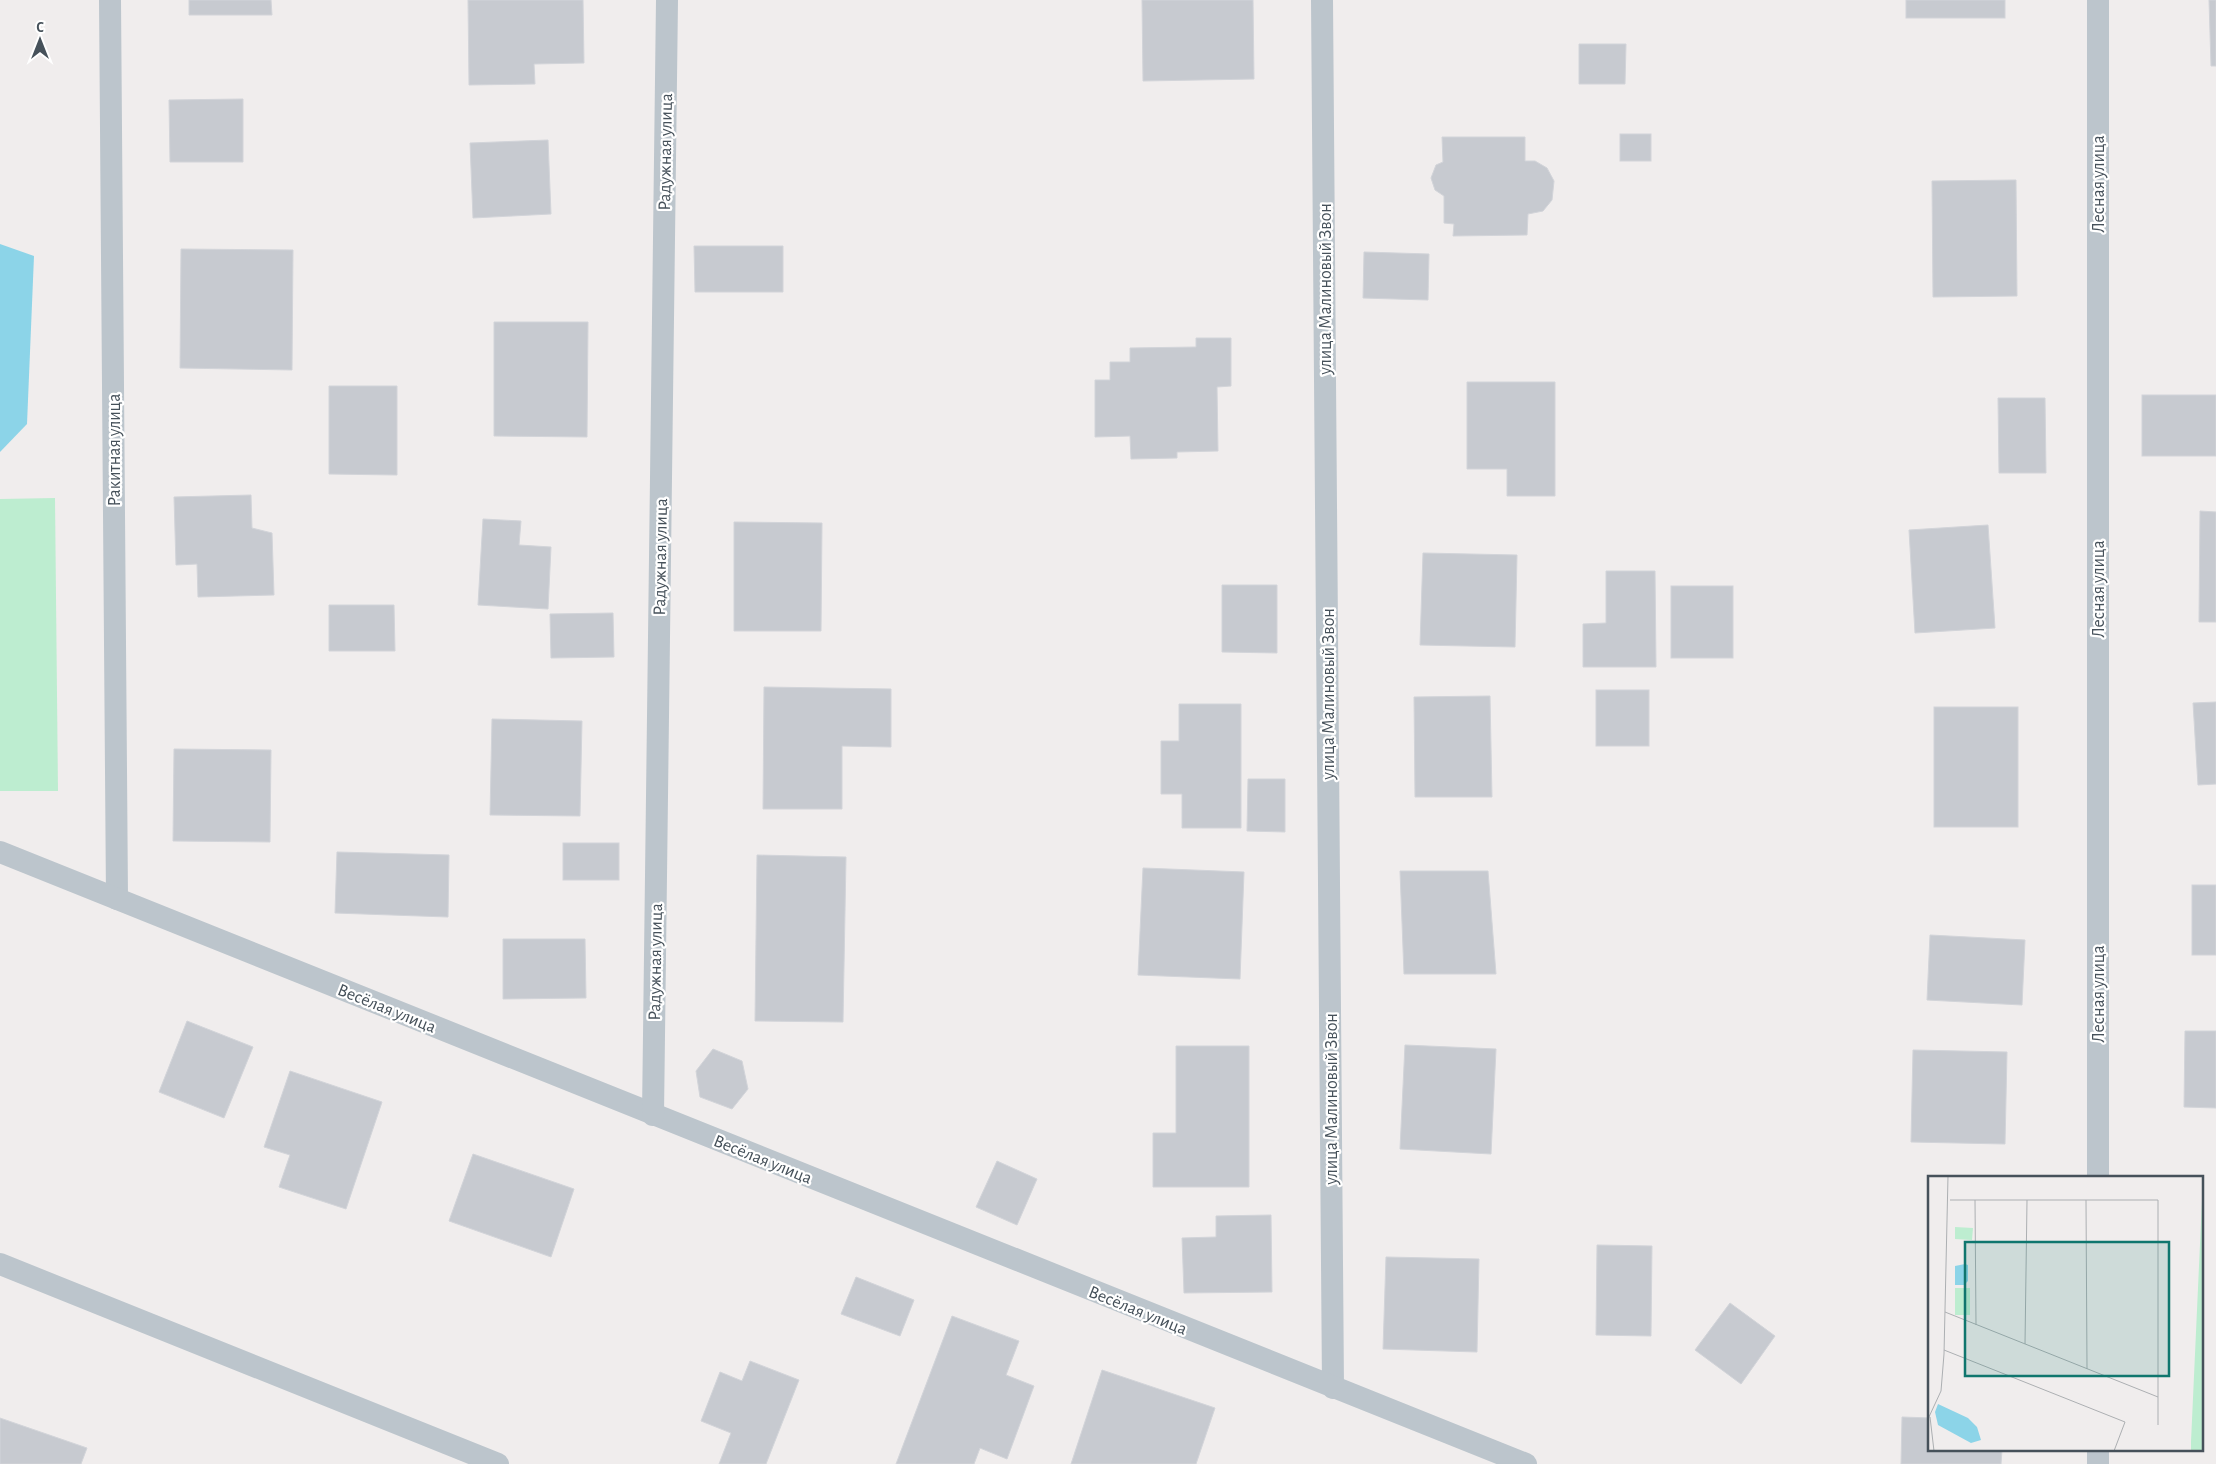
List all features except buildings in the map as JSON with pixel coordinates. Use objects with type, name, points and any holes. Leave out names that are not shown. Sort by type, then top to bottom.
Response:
[{"type":"lane","name":"Ракитная улица","points":[[110,0],[117,899]]},
{"type":"lane","name":"Радужная улица","points":[[653,1115],[667,0]]},
{"type":"lane","name":"улица Малиновый Звон","points":[[1322,0],[1333,1388]]},
{"type":"lane","name":"Лесная улица","points":[[2098,0],[2098,1176]]},
{"type":"lane","name":"Весёлая улица","points":[[0,852],[1526,1464]]},
{"type":"lane","points":[[0,1264],[498,1464]]},
{"type":"green space","points":[[55,498],[58,791],[0,791],[0,499]]},
{"type":"water","points":[[0,244],[34,256],[27,424],[0,452]]}]
